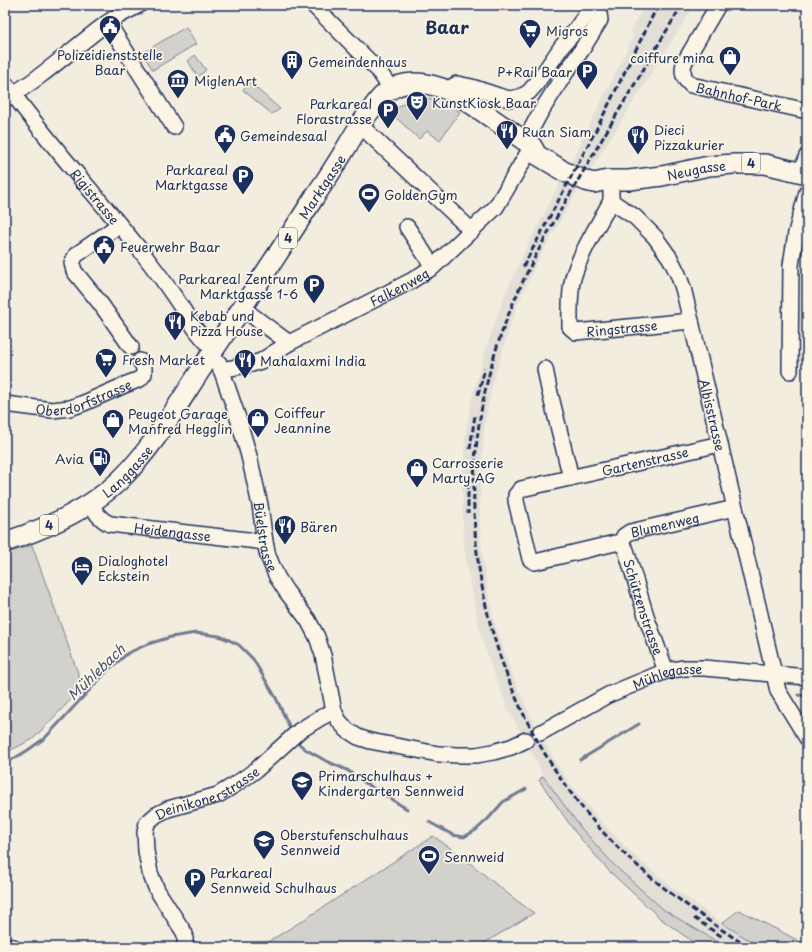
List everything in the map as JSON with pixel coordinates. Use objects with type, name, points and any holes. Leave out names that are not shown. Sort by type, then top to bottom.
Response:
[{"type":"main road","name":"Neugasse","points":[[391,89],[400,85],[417,83],[446,90],[461,97],[528,144],[542,146],[568,161],[609,180],[629,180],[662,176],[709,166],[733,164],[765,164],[805,168]]},
{"type":"main road","name":"4","points":[[360,125],[383,94],[391,89]]},
{"type":"main road","name":"Marktgasse","points":[[212,352],[307,209],[360,125]]},
{"type":"main road","name":"Langgasse","points":[[5,542],[40,529],[74,513],[91,503],[119,481],[159,434],[212,352]]},
{"type":"street","points":[[8,92],[50,68],[108,23],[139,5]]},
{"type":"street","points":[[312,5],[378,70],[391,89]]},
{"type":"street","name":"Bahnhof-Park","points":[[718,5],[684,63],[682,73],[686,81],[691,85],[807,111]]},
{"type":"street","points":[[446,90],[457,84],[472,87],[509,99],[520,97],[529,92],[536,84],[562,46],[586,15],[598,6]]},
{"type":"street","name":"Falkenweg","points":[[221,370],[261,361],[289,343],[411,281],[433,267],[472,231],[496,207],[528,144],[540,113],[566,72],[581,52],[600,20],[598,6]]},
{"type":"street","points":[[108,23],[174,127]]},
{"type":"street","name":"Rigistrasse","points":[[8,92],[144,255],[176,298],[198,334],[207,343],[212,352]]},
{"type":"street","points":[[360,125],[472,231]]},
{"type":"street","points":[[609,180],[611,201]]},
{"type":"street","points":[[790,371],[791,265],[796,233],[807,192]]},
{"type":"street","name":"Albisstrasse","points":[[611,201],[635,217],[655,237],[670,258],[683,288],[778,691],[787,708],[807,738]]},
{"type":"street","name":"Ringstrasse","points":[[611,201],[582,254],[573,279],[570,302],[570,327],[576,332],[691,321]]},
{"type":"street","points":[[119,225],[76,255],[72,263],[74,271],[100,302],[131,346]]},
{"type":"street","points":[[407,227],[433,267]]},
{"type":"street","points":[[242,308],[289,343]]},
{"type":"street","name":"Büelstrasse","points":[[212,352],[219,363],[249,456],[260,505],[264,542],[268,556],[277,577],[308,620],[317,637],[323,655],[334,711]]},
{"type":"street","name":"Oberdorfstrasse","points":[[5,404],[52,410],[70,408],[140,379],[144,374],[144,367],[140,361]]},
{"type":"street","points":[[545,369],[571,478]]},
{"type":"street","name":"Gartenstrasse","points":[[530,559],[516,501],[516,495],[521,490],[720,444]]},
{"type":"street","name":"Heidengasse","points":[[91,503],[103,521],[110,524],[264,542]]},
{"type":"street","name":"Blumenweg","points":[[530,559],[534,562],[615,543],[621,543],[624,536],[630,532],[735,508]]},
{"type":"street","name":"Schützenstrasse","points":[[621,543],[626,550],[647,619],[666,671]]},
{"type":"street","name":"Mühlegasse","points":[[540,733],[608,695],[666,671],[684,668],[704,668],[807,677]]},
{"type":"street","points":[[334,711],[347,730],[358,737],[370,741],[438,754],[458,756],[476,755],[511,747],[526,740]]},
{"type":"street","name":"Deinikonerstrasse","points":[[185,947],[185,934],[157,890],[150,873],[146,851],[145,832],[147,823],[156,815],[168,809],[218,795],[256,770],[299,731],[334,711]]},
{"type":"street","points":[[5,946],[13,947]]},
{"type":"shaded area","points":[[645,5],[702,5],[698,12],[692,9],[576,193],[537,262],[516,308],[493,383],[485,422],[480,485],[480,526],[482,551],[494,620],[509,666],[520,693],[554,760],[576,792],[609,830],[635,856],[672,887],[722,923],[760,947],[726,947],[664,910],[615,866],[581,828],[543,776],[538,764],[509,712],[481,637],[465,557],[462,483],[465,439],[472,397],[487,345],[505,294],[525,251],[579,148],[634,35],[630,31]]},
{"type":"shaded area","points":[[186,27],[196,44],[153,70],[142,53]]},
{"type":"shaded area","points":[[195,55],[206,70],[198,77],[188,61]]},
{"type":"shaded area","points":[[249,82],[280,109],[272,114],[243,90]]},
{"type":"shaded area","points":[[426,98],[442,100],[460,112],[440,140],[427,131],[419,139],[391,113],[407,102]]},
{"type":"shaded area","points":[[32,545],[83,687],[33,739],[5,753],[5,554]]},
{"type":"shaded area","points":[[543,776],[581,828],[615,866],[664,910],[726,947],[700,947],[661,919],[608,870],[575,832],[539,780]]},
{"type":"shaded area","name":"Sennweid","points":[[433,836],[459,854],[534,913],[478,947],[260,947],[305,919]]},
{"type":"shaded area","points":[[739,910],[801,942],[807,947],[760,947],[722,923]]},
{"type":"waterway","name":"Mühlebach","points":[[5,762],[15,758],[45,738],[109,669],[128,653],[148,644],[171,637],[196,633],[219,636],[229,640],[239,645],[253,659],[276,698],[290,728]]},
{"type":"waterway","name":"Mühlebach","points":[[798,695],[807,696]]},
{"type":"waterway","name":"Mühlebach","points":[[580,760],[639,724]]},
{"type":"waterway","name":"Mühlebach","points":[[296,741],[305,749],[326,761],[347,770],[407,809]]},
{"type":"waterway","name":"Mühlebach","points":[[429,822],[453,835],[464,837],[476,830],[503,802],[526,789]]},
{"type":"railway","points":[[523,267],[596,130],[658,5]]},
{"type":"railway","points":[[682,5],[550,230],[519,290],[510,311],[502,332],[484,397],[475,463],[475,530],[484,595],[501,659],[527,721],[560,778],[602,831],[635,864],[671,894],[748,947]]},
{"type":"railway","points":[[478,395],[485,368]]},
{"type":"railway","points":[[470,449],[475,415]]},
{"type":"railway","points":[[468,483],[468,513]]},
{"type":"railway","points":[[694,918],[724,938]]},
{"type":"place","name":"Polizeidienststelle Baar","points":[[110,46]]},
{"type":"place","name":"Migros","points":[[530,50]]},
{"type":"place","name":"coiffure mina","points":[[730,76]]},
{"type":"place","name":"Gemeindenhaus","points":[[292,80]]},
{"type":"place","name":"P+Rail Baar","points":[[587,90]]},
{"type":"place","name":"MiglenArt","points":[[178,100]]},
{"type":"place","name":"KunstKiosk Baar","points":[[417,122]]},
{"type":"place","name":"Parkareal Florastrasse","points":[[388,130]]},
{"type":"place","name":"Ruan Siam","points":[[507,150]]},
{"type":"place","name":"Gemeindesaal","points":[[225,154]]},
{"type":"place","name":"Dieci Pizzakurier","points":[[638,156]]},
{"type":"place","name":"Parkareal Marktgasse","points":[[243,196]]},
{"type":"place","name":"GoldenGym","points":[[369,214]]},
{"type":"place","name":"Feuerwehr Baar","points":[[104,266]]},
{"type":"place","name":"Parkareal Zentrum Marktgasse 1-6","points":[[314,304]]},
{"type":"place","name":"Kebab und Pizza House","points":[[175,342]]},
{"type":"place","name":"Fresh Market","points":[[106,378]]},
{"type":"place","name":"Mahalaxmi India","points":[[245,380]]},
{"type":"place","name":"Coiffeur Jeannine","points":[[258,438]]},
{"type":"place","name":"Peugeot Garage Manfred Hegglin","points":[[113,440]]},
{"type":"place","name":"Avia","points":[[100,478]]},
{"type":"place","name":"Carrosserie Marty AG","points":[[417,488]]},
{"type":"place","name":"Bären","points":[[285,546]]},
{"type":"place","name":"Dialoghotel Eckstein","points":[[82,586]]},
{"type":"place","name":"Primarschulhaus + Kindergarten Sennweid","points":[[302,802]]},
{"type":"place","name":"Oberstufenschulhaus Sennweid","points":[[264,860]]},
{"type":"place","name":"Sennweid","points":[[429,876]]},
{"type":"place","name":"Parkareal Sennweid Schulhaus","points":[[195,898]]},
{"type":"district","name":"Baar","points":[[447,27]]}]
